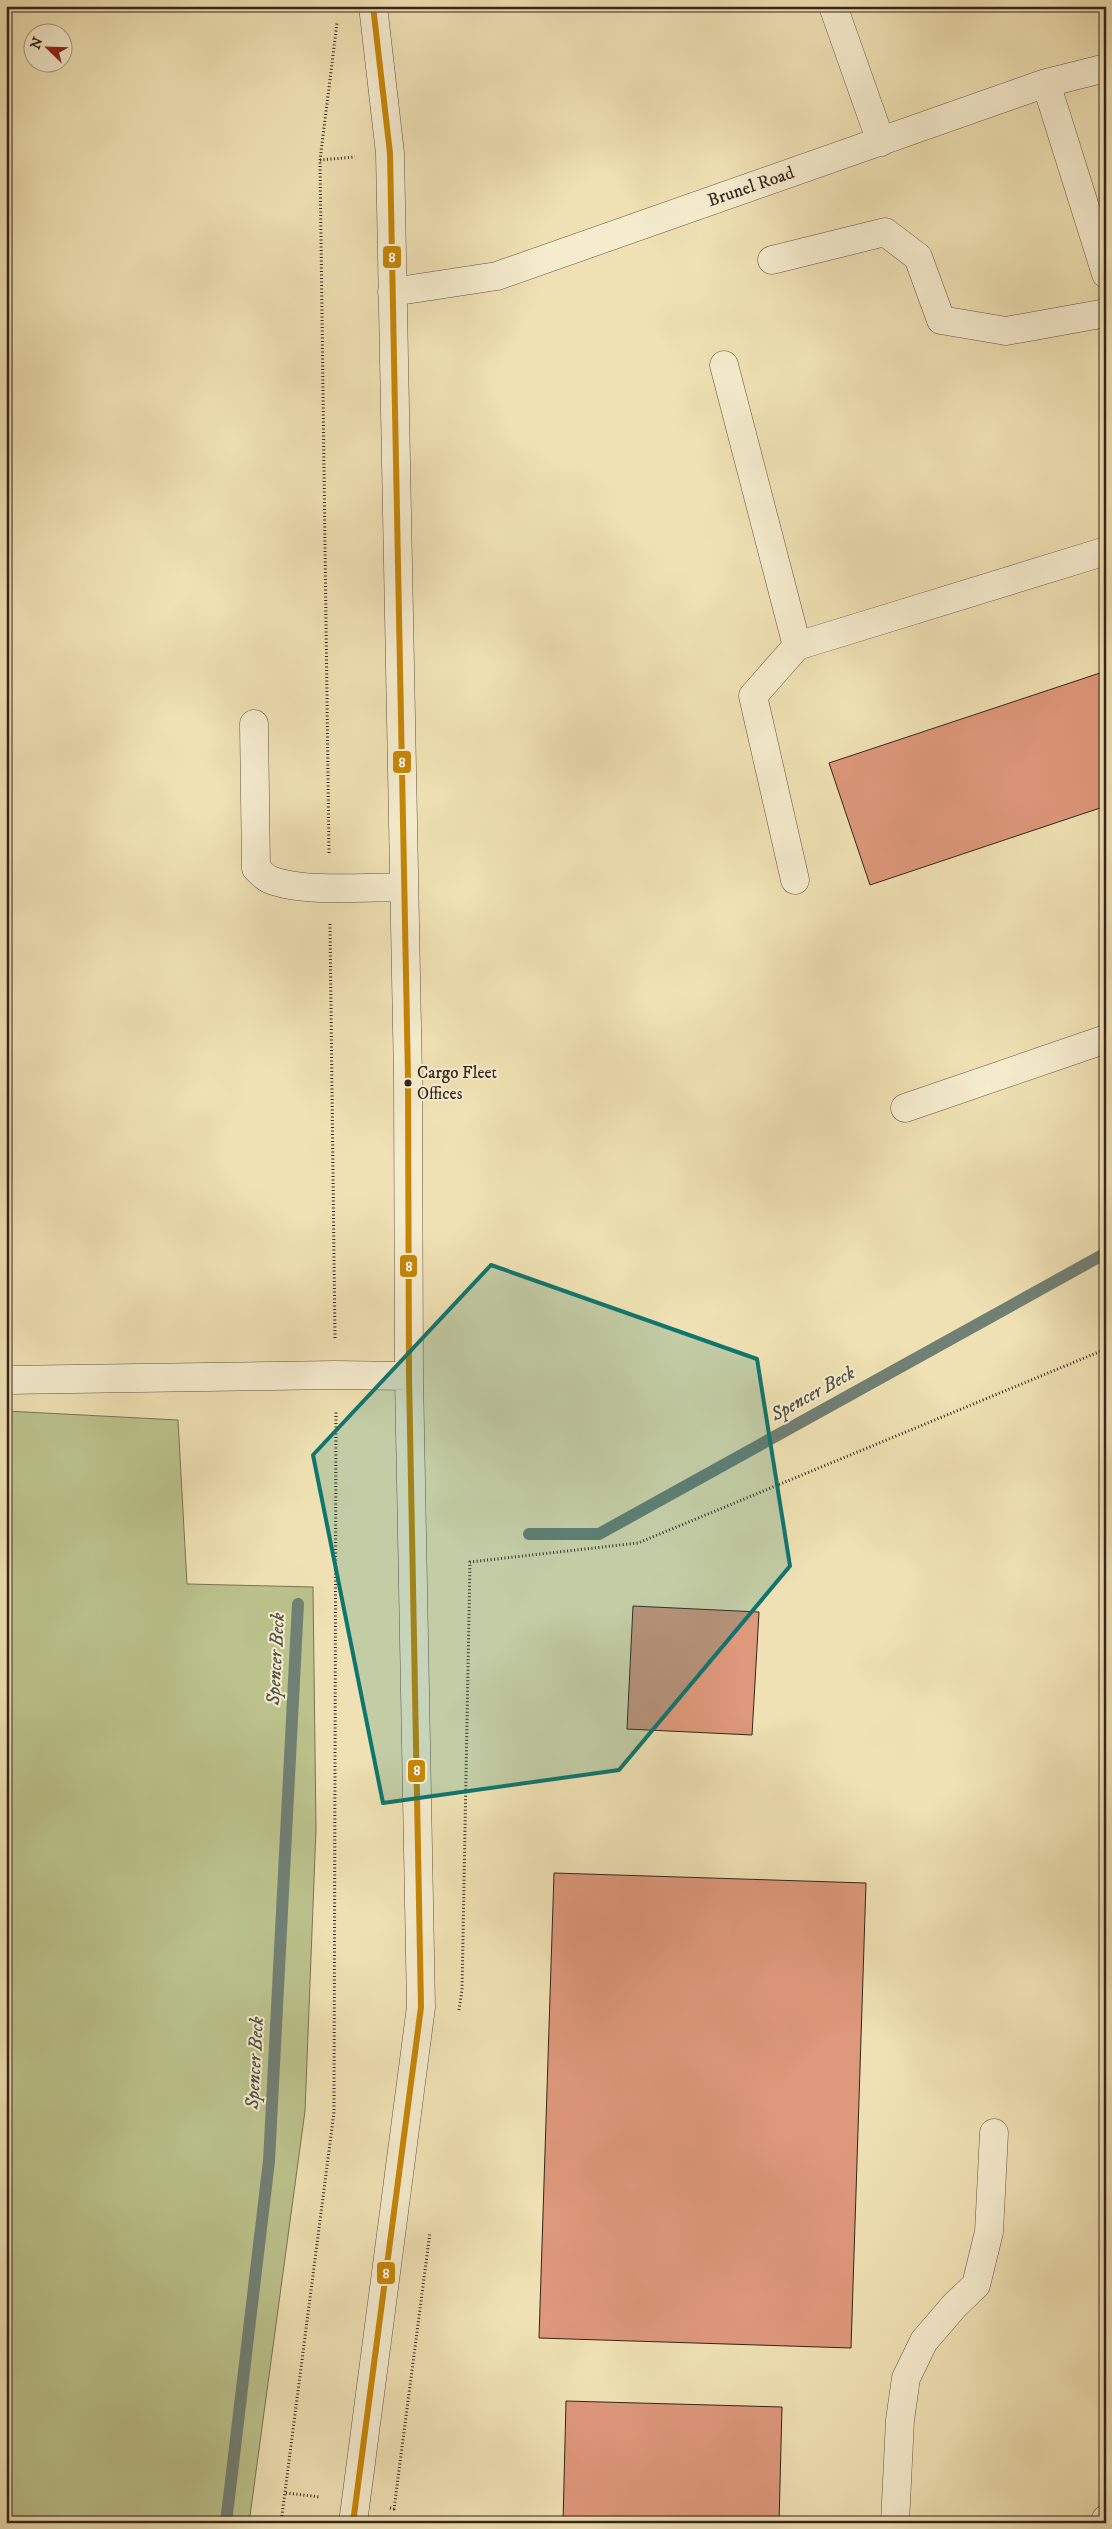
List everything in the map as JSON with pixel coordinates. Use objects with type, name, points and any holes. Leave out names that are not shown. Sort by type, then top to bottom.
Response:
[{"type":"street","points":[[353,2523],[421,2007],[409,1376],[408,1087],[390,153],[373,6]]},
{"type":"street","points":[[833,6],[881,142]]},
{"type":"street","name":"Brunel Road","points":[[392,292],[497,276],[1046,84],[1106,68]]},
{"type":"street","points":[[1046,84],[1106,274]]},
{"type":"street","points":[[772,260],[885,232],[918,257],[941,320],[1006,331],[1106,313]]},
{"type":"street","points":[[724,365],[797,646]]},
{"type":"street","points":[[795,880],[754,696],[797,646],[1106,552]]},
{"type":"street","points":[[254,724],[256,868],[269,880],[288,884],[329,887],[404,887]]},
{"type":"street","points":[[905,1108],[1106,1039]]},
{"type":"street","points":[[6,1380],[336,1375],[409,1376]]},
{"type":"street","points":[[895,2523],[900,2420],[906,2378],[924,2341],[955,2305],[976,2285],[989,2232],[994,2133]]},
{"type":"street","points":[[1104,2523],[1106,2519]]},
{"type":"path","points":[[281,2523],[334,2112],[337,1622],[336,1375],[320,160],[338,16]]},
{"type":"path","points":[[470,1562],[638,1543],[1106,1349]]},
{"type":"highlighted area","points":[[491,1265],[757,1359],[790,1566],[619,1770],[383,1803],[313,1455]]},
{"type":"green space","points":[[6,1411],[178,1420],[187,1584],[313,1587],[316,1829],[305,2111],[249,2523],[6,2523]]},
{"type":"building","points":[[1106,671],[1106,806],[870,885],[829,763]]},
{"type":"building","points":[[633,1606],[759,1612],[752,1735],[627,1729]]},
{"type":"building","points":[[554,1873],[866,1883],[851,2348],[539,2338]]},
{"type":"building","points":[[566,2401],[782,2407],[779,2523],[563,2523]]},
{"type":"waterway","name":"Spencer Beck","points":[[529,1534],[599,1534],[1106,1253]]},
{"type":"waterway","name":"Spencer Beck","points":[[226,2523],[269,2161],[298,1604]]},
{"type":"transit line","name":"8","points":[[353,2523],[421,2007],[409,1376],[408,1078],[390,153],[373,6]]},
{"type":"place","name":"Cargo Fleet Offices","points":[[408,1083]]}]
